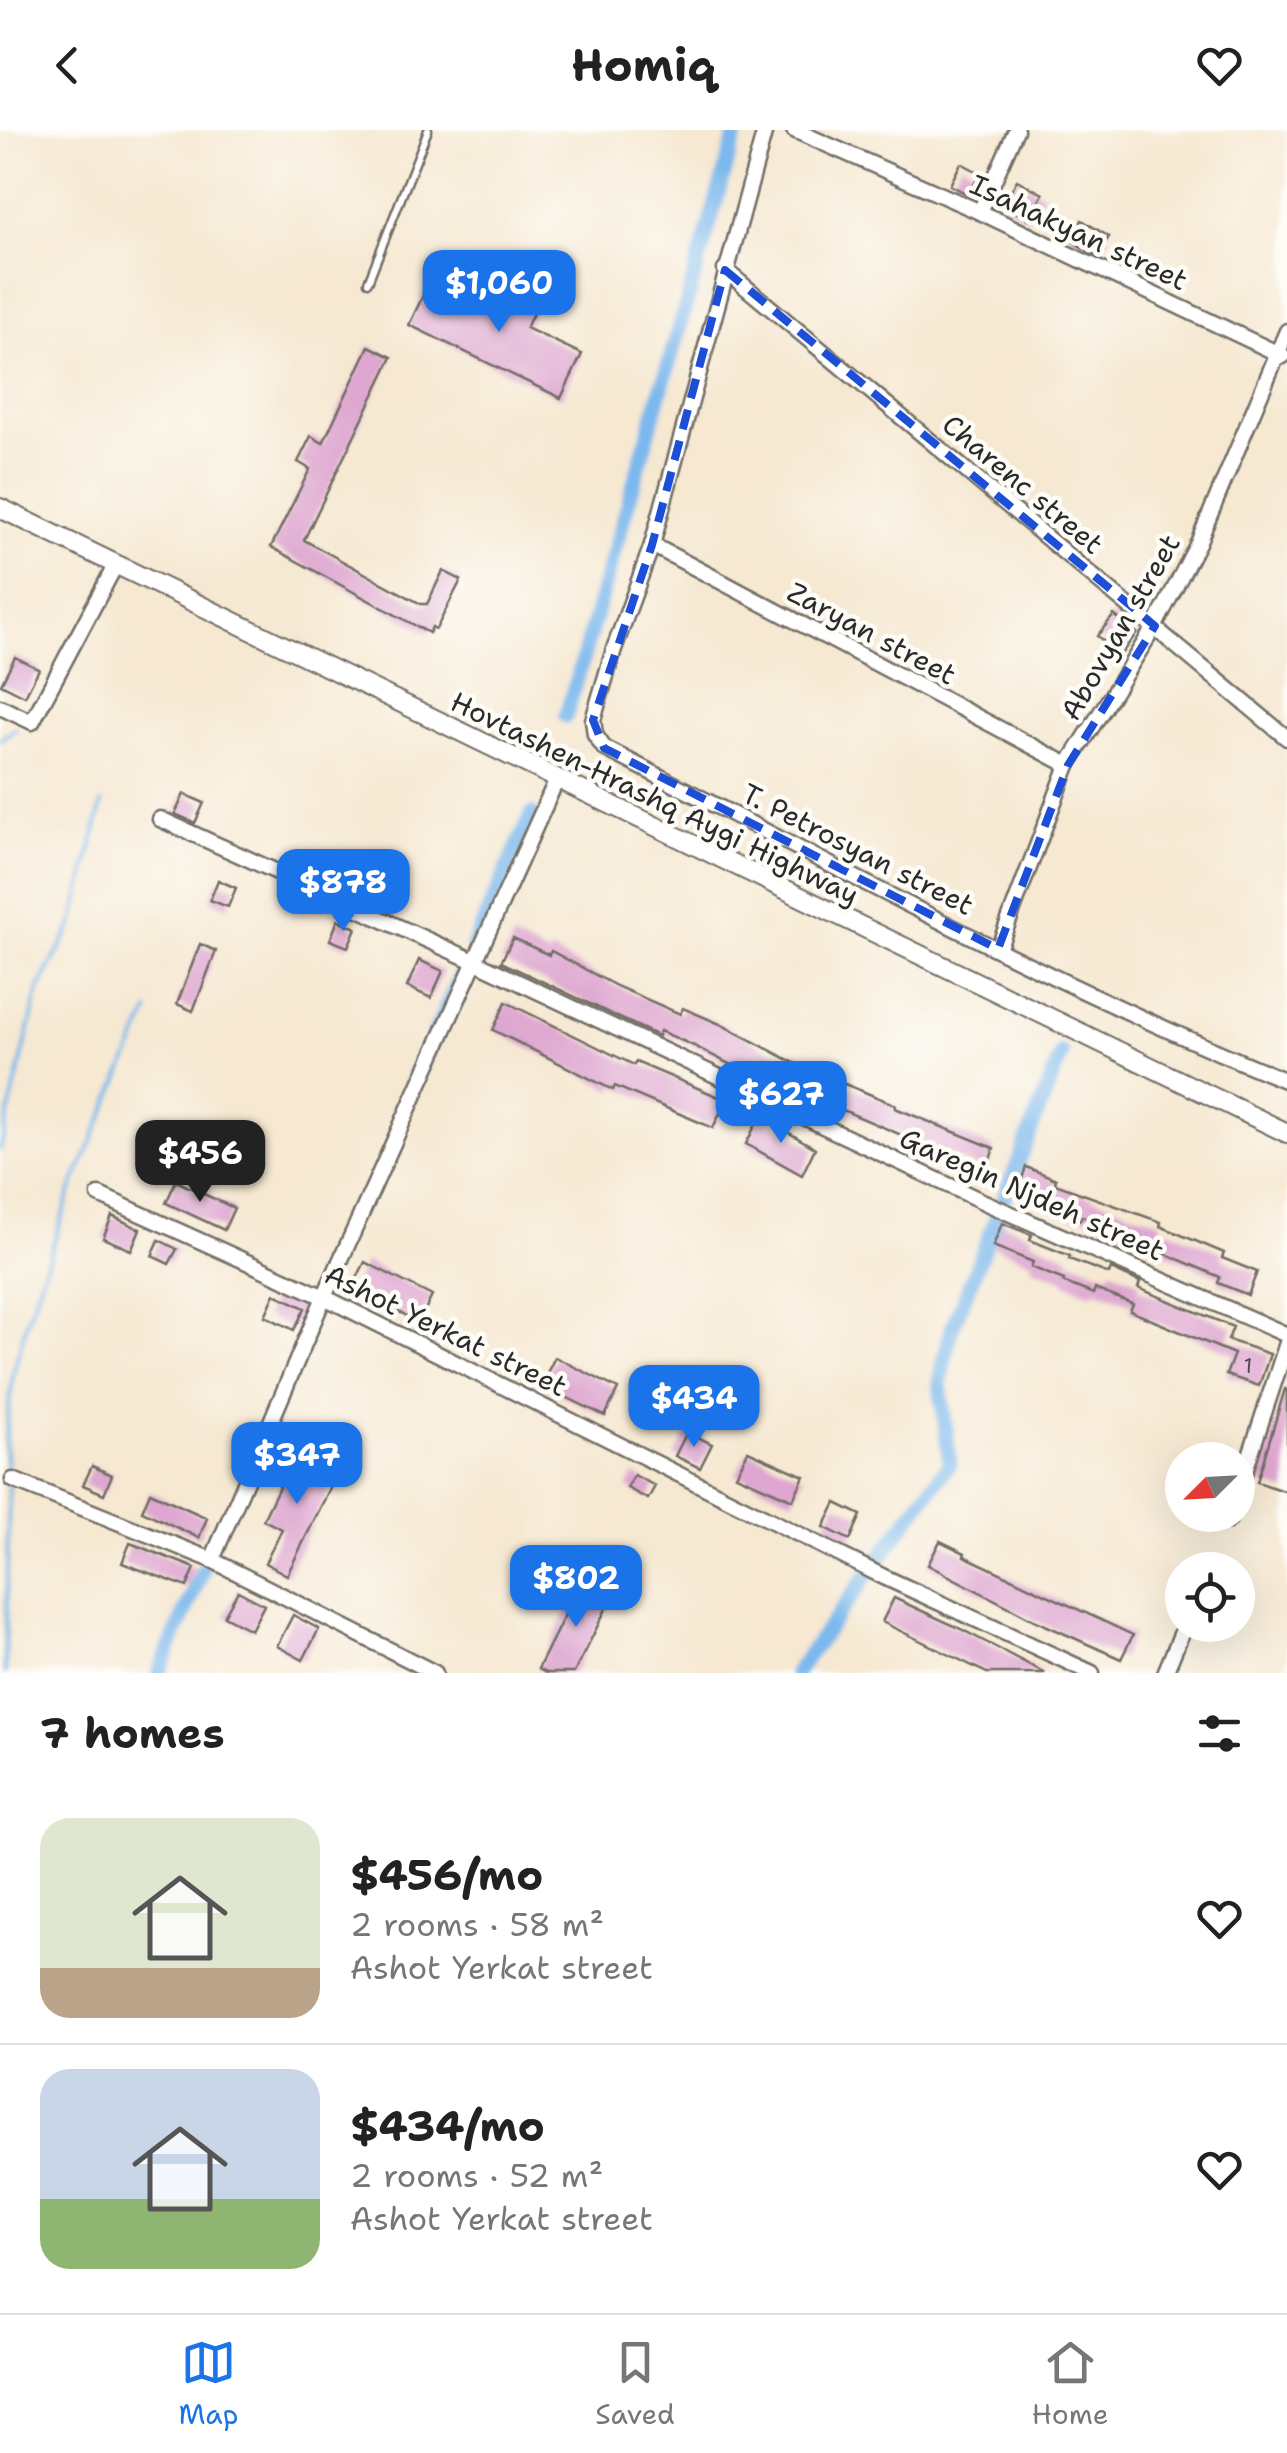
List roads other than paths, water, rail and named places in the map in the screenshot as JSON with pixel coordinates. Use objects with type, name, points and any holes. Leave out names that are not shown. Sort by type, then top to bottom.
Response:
[{"type":"street","name":"T. Petrosyan street","points":[[765,130],[652,546],[614,648],[593,720],[596,735],[604,748],[998,949],[1287,1081]]},
{"type":"street","name":"Isahakyan street","points":[[794,130],[980,212],[1283,356]]},
{"type":"street","points":[[980,212],[1016,130]]},
{"type":"street","name":"Charenc street","points":[[726,270],[1287,738]]},
{"type":"street","name":"Abovyan street","points":[[998,949],[1068,765],[1155,626],[1198,543],[1283,356],[1287,330]]},
{"type":"street","name":"Hovtashen-Hrashq Aygi Highway","points":[[0,508],[1287,1133]]},
{"type":"street","name":"Zaryan street","points":[[652,546],[1068,765]]},
{"type":"street","points":[[0,707],[32,722],[116,564]]},
{"type":"street","points":[[212,1560],[324,1296],[556,780]]},
{"type":"street","name":"Garegin Njdeh street","points":[[160,818],[984,1202],[1287,1334]]},
{"type":"street","name":"Ashot Yerkat street","points":[[99,1195],[324,1296],[884,1578],[1092,1673]]},
{"type":"street","points":[[1254,1442],[1287,1343]]},
{"type":"street","points":[[13,1480],[212,1560],[435,1673]]},
{"type":"street","points":[[1165,1673],[1178,1642]]},
{"type":"lane","points":[[368,282],[428,130]]},
{"type":"waterway","points":[[566,716],[737,130]]},
{"type":"waterway","points":[[0,739],[16,729]]},
{"type":"waterway","points":[[0,1150],[39,988],[73,924],[102,803]]},
{"type":"waterway","points":[[473,946],[532,814]]},
{"type":"waterway","points":[[400,1111],[462,972]]},
{"type":"waterway","points":[[5,1673],[9,1486],[5,1444],[13,1373],[73,1185],[149,1011]]},
{"type":"waterway","points":[[795,1673],[950,1463],[940,1383],[950,1333],[1062,1053]]},
{"type":"waterway","points":[[159,1673],[203,1570]]}]
